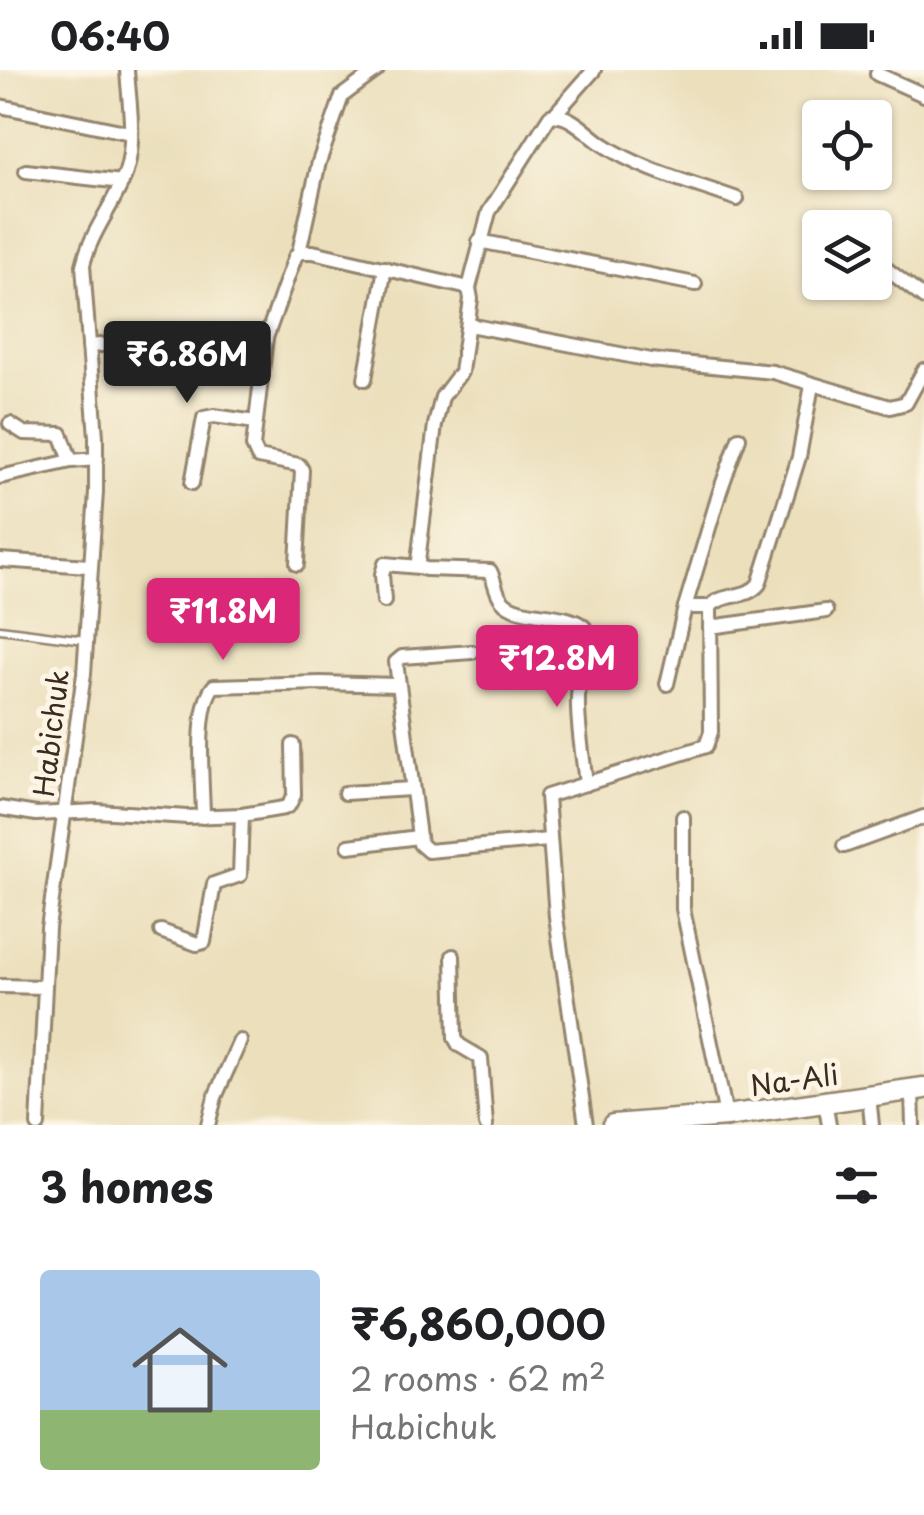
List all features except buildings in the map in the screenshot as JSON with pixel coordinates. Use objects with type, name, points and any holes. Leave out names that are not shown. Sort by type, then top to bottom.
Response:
[{"type":"main road","name":"Na-Ali","points":[[612,1125],[727,1121],[918,1089]]},
{"type":"street","name":"Habichuk","points":[[39,1125],[50,902],[66,813],[86,640],[97,459],[83,264],[127,169],[127,70]]},
{"type":"street","points":[[298,564],[302,470],[299,465],[254,453],[254,422],[266,338],[299,252],[319,162],[342,96],[377,70]]},
{"type":"street","points":[[420,567],[419,545],[434,425],[442,397],[461,372],[469,288],[479,241],[502,187],[546,119],[594,70]]},
{"type":"street","points":[[877,74],[924,94]]},
{"type":"street","points":[[0,106],[130,133]]},
{"type":"street","points":[[554,114],[564,116],[606,147],[638,163],[736,199]]},
{"type":"street","points":[[26,171],[122,182]]},
{"type":"street","points":[[479,241],[695,284]]},
{"type":"street","points":[[299,252],[469,288]]},
{"type":"street","points":[[365,379],[385,268]]},
{"type":"street","points":[[892,273],[924,298]]},
{"type":"street","points":[[468,325],[650,360],[772,372],[896,408],[906,403],[924,370]]},
{"type":"street","points":[[89,346],[170,339],[266,338]]},
{"type":"street","points":[[685,608],[710,607],[719,599],[748,594],[759,584],[799,456],[812,385]]},
{"type":"street","points":[[192,483],[204,418],[254,422]]},
{"type":"street","points":[[10,424],[24,433],[61,434],[71,461]]},
{"type":"street","points":[[668,684],[685,608],[739,438]]},
{"type":"street","points":[[0,478],[71,461],[97,459]]},
{"type":"street","points":[[0,560],[90,566]]},
{"type":"street","points":[[384,602],[385,564],[490,570],[506,604],[572,620],[584,627],[587,640],[578,711],[586,784]]},
{"type":"street","points":[[586,1125],[548,840],[546,796],[706,746],[710,732],[710,607]]},
{"type":"street","points":[[710,627],[826,611]]},
{"type":"street","points":[[472,652],[398,659],[418,837],[428,852],[548,840]]},
{"type":"street","points":[[203,816],[204,718],[208,692],[214,686],[320,682],[398,685]]},
{"type":"street","points":[[0,808],[36,814],[108,811],[203,816],[284,808],[292,801],[294,745]]},
{"type":"street","points":[[345,793],[411,789]]},
{"type":"street","points":[[161,931],[197,944],[204,942],[214,884],[240,875],[242,815]]},
{"type":"street","points":[[683,817],[683,909],[727,1121]]},
{"type":"street","points":[[844,846],[924,817]]},
{"type":"street","points":[[349,846],[418,837]]},
{"type":"street","points":[[453,956],[455,1038],[481,1058],[486,1125]]},
{"type":"street","points":[[0,986],[44,987]]},
{"type":"street","points":[[208,1125],[214,1097],[240,1041]]},
{"type":"street","points":[[913,1125],[918,1089]]},
{"type":"street","points":[[869,1096],[872,1125]]},
{"type":"street","points":[[826,1102],[829,1125]]},
{"type":"lane","points":[[0,629],[86,640]]}]
